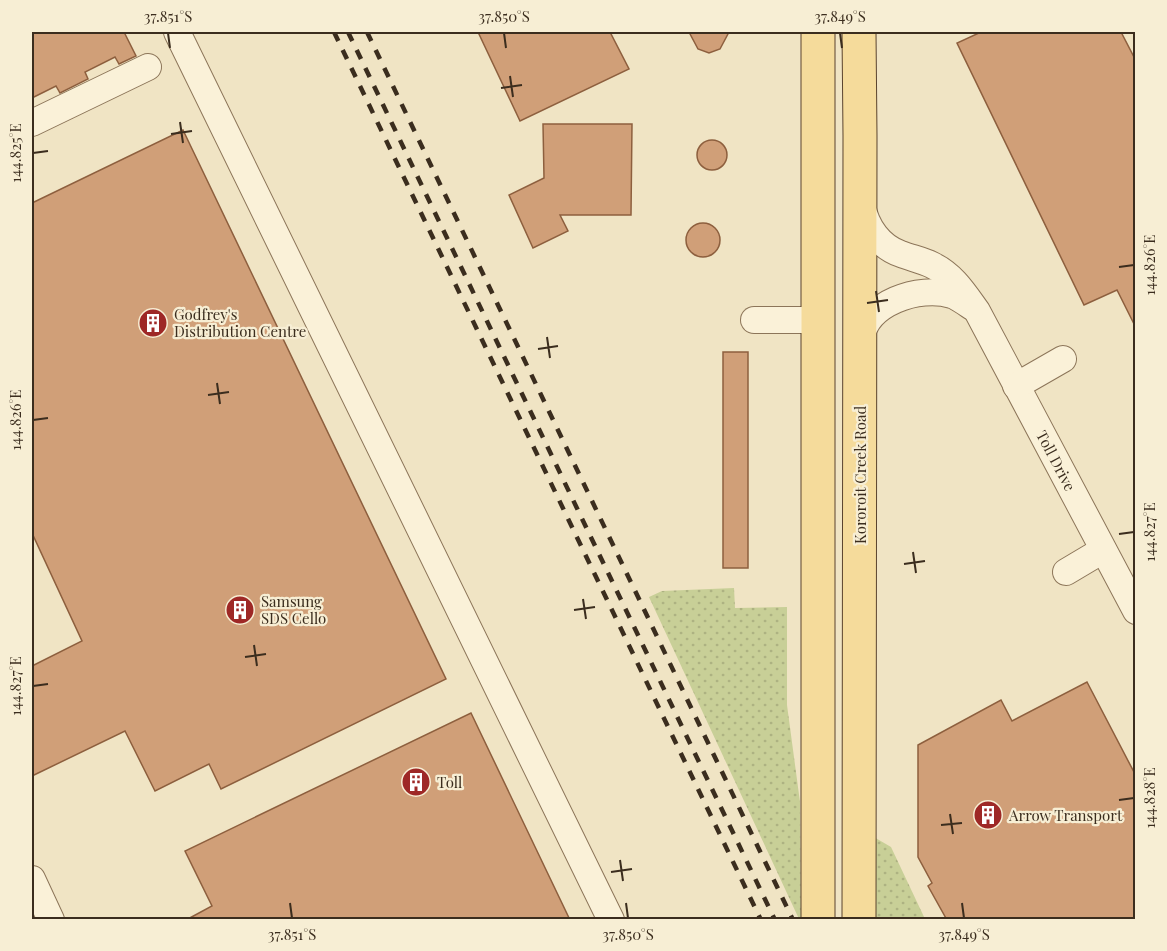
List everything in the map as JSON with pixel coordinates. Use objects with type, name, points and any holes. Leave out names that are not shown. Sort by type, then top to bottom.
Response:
[{"type":"main road","points":[[818,32],[820,320],[818,920]]},
{"type":"main road","name":"Kororoit Creek Road","points":[[859,32],[859,920]]},
{"type":"street","points":[[177,32],[611,920]]},
{"type":"street","points":[[32,123],[148,67]]},
{"type":"street","name":"Toll Drive","points":[[860,175],[865,218],[875,235],[886,247],[899,254],[932,264],[948,275],[960,286],[977,311],[1136,612]]},
{"type":"street","points":[[860,351],[862,328],[886,305],[904,296],[922,293],[952,295],[977,311]]},
{"type":"street","points":[[754,320],[820,320]]},
{"type":"street","points":[[1016,386],[1063,359]]},
{"type":"street","points":[[1066,572],[1103,550]]},
{"type":"street","points":[[32,879],[51,920]]},
{"type":"green space","points":[[734,588],[735,608],[787,607],[787,705],[800,802],[801,919],[799,919],[649,597],[662,591]]},
{"type":"green space","points":[[867,833],[891,847],[925,919],[868,919]]},
{"type":"building","points":[[32,32],[124,32],[136,56],[119,64],[115,57],[85,72],[88,79],[60,93],[56,86],[32,98]]},
{"type":"building","points":[[478,32],[610,32],[629,69],[520,121]]},
{"type":"building","points":[[689,32],[729,32],[720,49],[709,53],[698,49]]},
{"type":"building","points":[[981,32],[1121,32],[1136,61],[1136,328],[1117,290],[1084,305],[957,43]]},
{"type":"building","points":[[543,124],[632,124],[631,215],[560,215],[568,231],[533,248],[509,195],[544,178]]},
{"type":"building","points":[[183,130],[446,679],[221,789],[209,764],[155,791],[125,731],[32,776],[32,666],[82,641],[32,533],[32,203]]},
{"type":"building","points":[[712,140],[723,144],[727,155],[723,166],[712,170],[701,166],[697,155],[701,144]]},
{"type":"building","points":[[703,223],[715,228],[720,240],[715,252],[703,257],[691,252],[686,240],[691,228]]},
{"type":"building","points":[[723,352],[748,352],[748,568],[723,568]]},
{"type":"building","points":[[1087,682],[1136,776],[1136,920],[947,920],[928,886],[932,883],[918,857],[918,745],[1001,700],[1012,721]]},
{"type":"building","name":"Toll","points":[[471,713],[570,920],[186,920],[212,906],[185,851]]},
{"type":"railway","points":[[334,32],[761,920]]},
{"type":"railway","points":[[348,32],[775,920]]},
{"type":"railway","points":[[367,32],[793,920]]},
{"type":"place","name":"Godfrey's Distribution Centre","points":[[153,323]]},
{"type":"place","name":"Samsung SDS Cello","points":[[240,610]]},
{"type":"place","name":"Toll","points":[[416,782]]},
{"type":"place","name":"Arrow Transport","points":[[988,815]]}]
